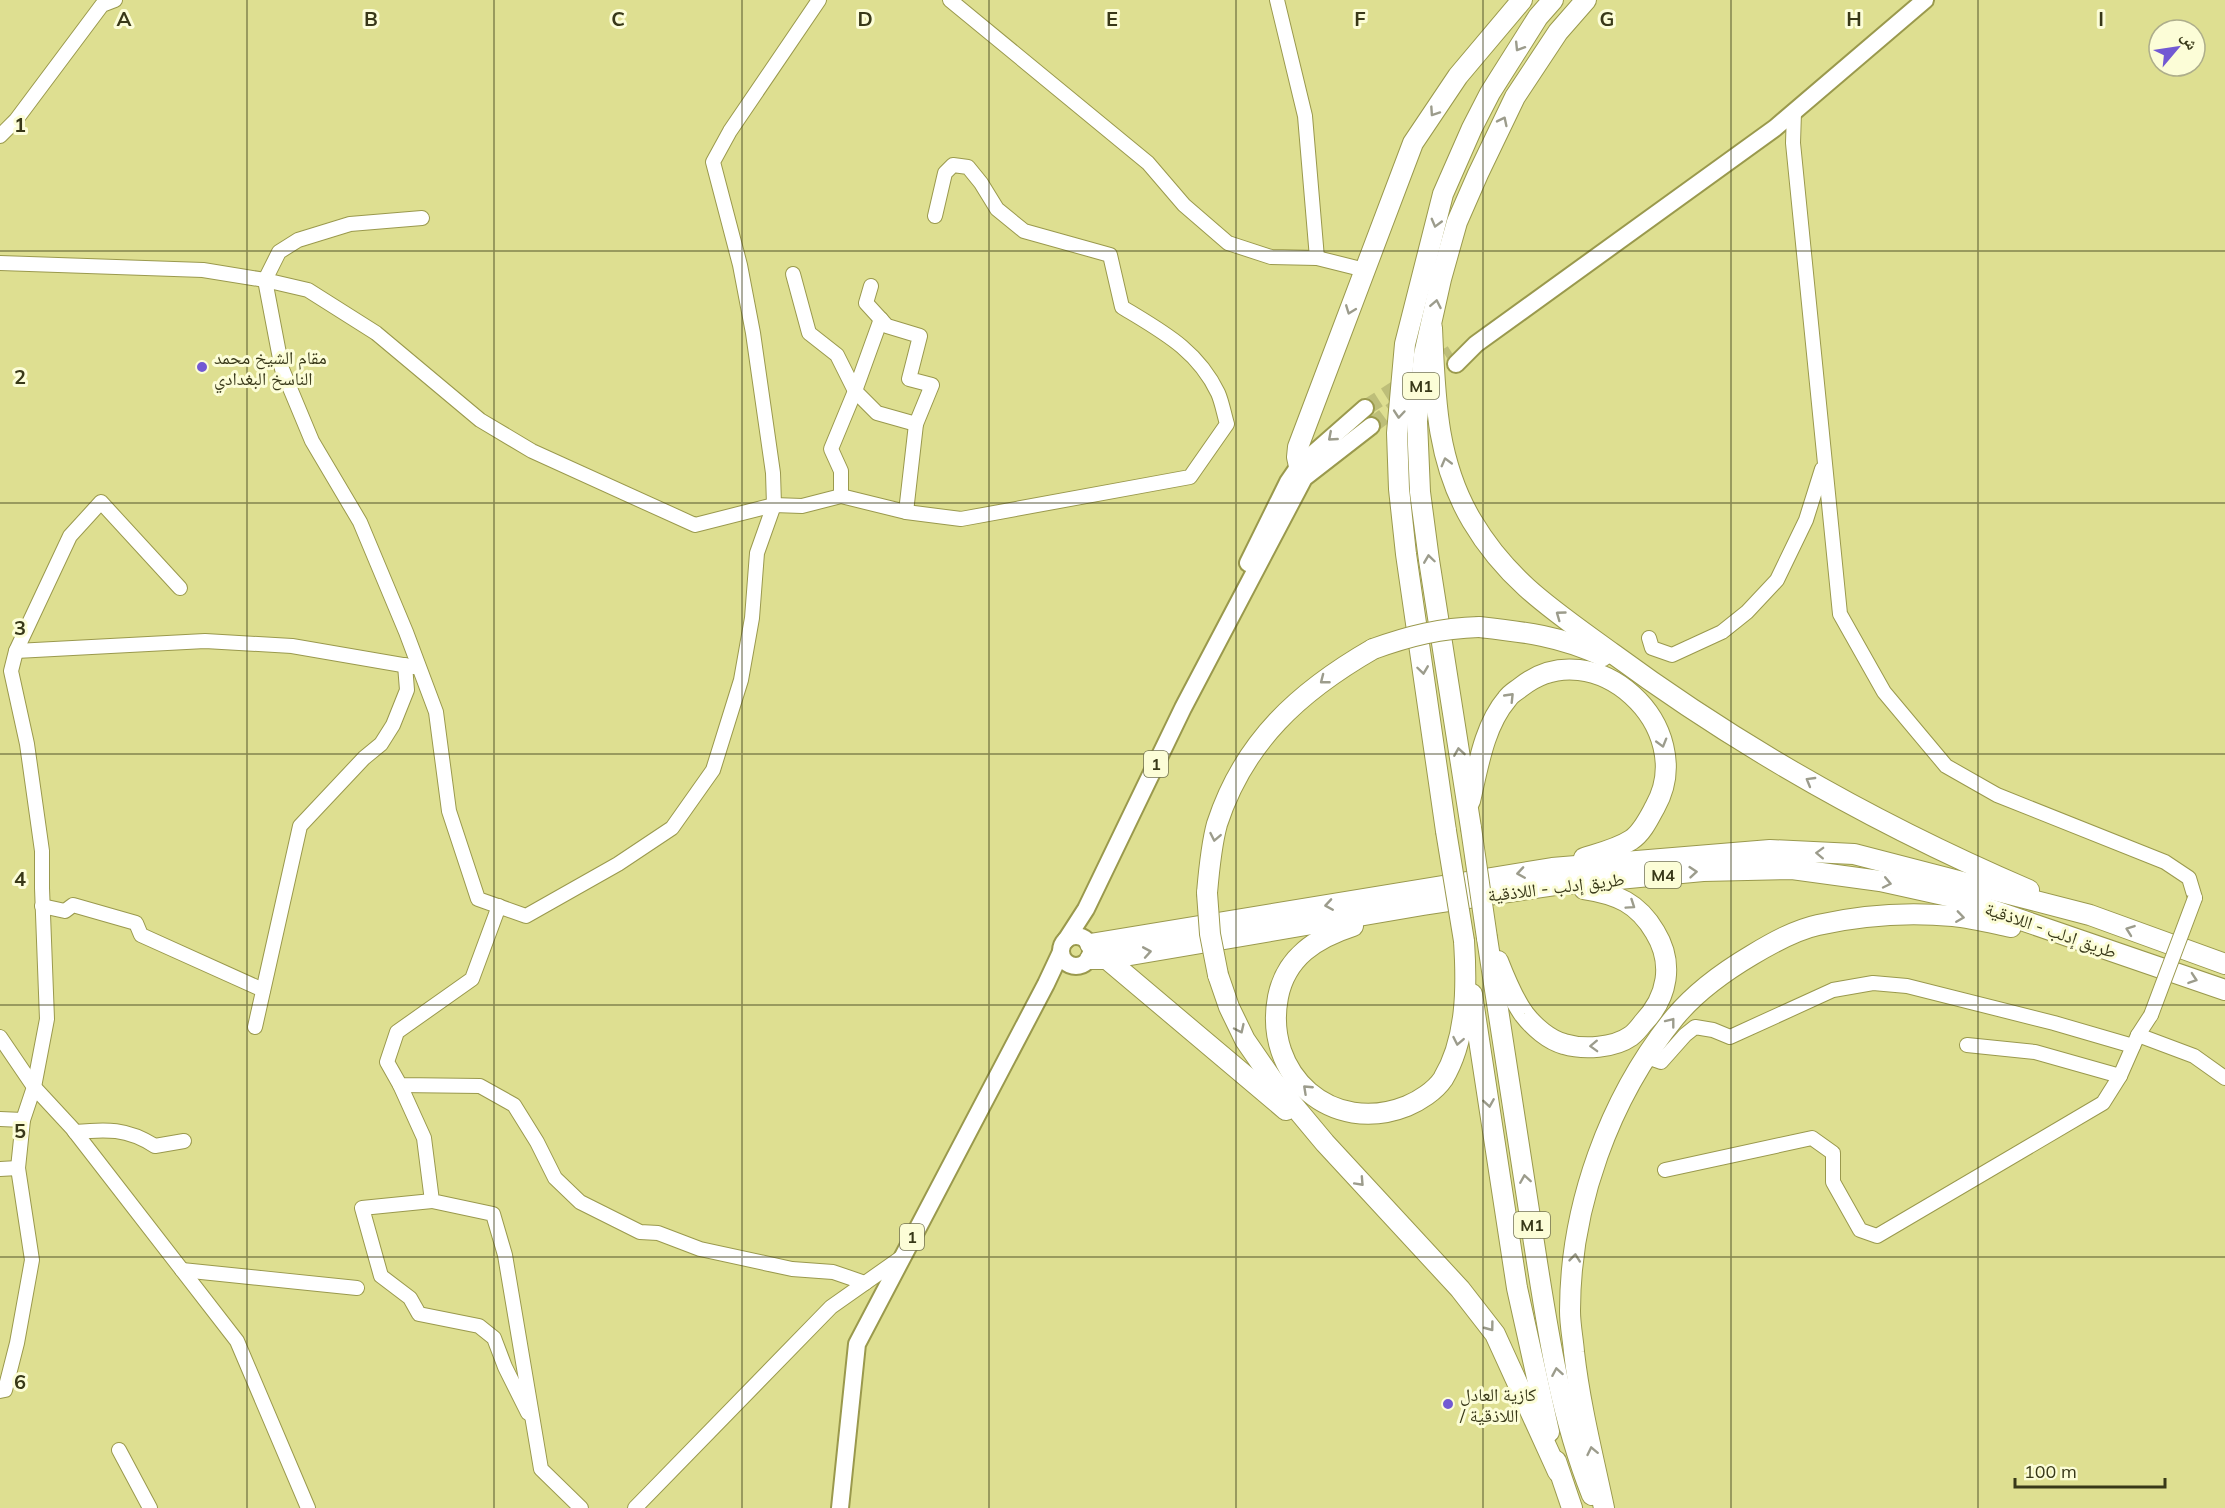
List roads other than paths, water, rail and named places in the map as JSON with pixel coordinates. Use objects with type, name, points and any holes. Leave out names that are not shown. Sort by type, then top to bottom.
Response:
[{"type":"highway","points":[[1302,472],[1297,457],[1298,447],[1413,143],[1458,76],[1522,0]]},
{"type":"highway","name":"M1","points":[[1553,0],[1538,17],[1490,93],[1443,194],[1406,344],[1397,433],[1399,489],[1446,831],[1517,1288],[1558,1472],[1572,1508]]},
{"type":"highway","name":"M1","points":[[1586,0],[1558,32],[1515,97],[1457,222],[1441,279],[1432,328],[1424,355],[1417,421],[1420,492],[1429,560],[1540,1280],[1560,1394],[1581,1468],[1597,1508]]},
{"type":"highway","points":[[1432,328],[1436,406],[1446,466],[1471,520],[1498,560],[1523,586],[1665,692]]},
{"type":"highway","points":[[1558,1472],[1495,1334],[1460,1289],[1325,1143],[1274,1082],[1245,1040],[1229,1007],[1218,975],[1209,934],[1207,893],[1209,864],[1217,825],[1233,784],[1253,751],[1278,720],[1336,671],[1374,650],[1427,632],[1454,627],[1479,627],[1537,633],[1571,642],[1602,655],[1828,792],[1960,860],[2090,915]]},
{"type":"highway","points":[[1469,819],[1482,752],[1493,721],[1507,698],[1531,679],[1554,671],[1578,670],[1606,678],[1627,690],[1645,706],[1658,730],[1664,750],[1666,775],[1660,799],[1634,839],[1553,877]]},
{"type":"highway","name":"طريق إدلب - اللاذقية","points":[[1089,954],[1553,877],[1770,850],[1854,854],[2090,915],[2225,964]]},
{"type":"highway","name":"طريق إدلب - اللاذقية","points":[[1089,954],[1423,905],[1553,877],[1792,869],[1880,881],[1957,898],[2225,990]]},
{"type":"highway","points":[[1487,938],[1509,988],[1524,1014],[1542,1032],[1563,1044],[1582,1047],[1608,1046],[1630,1036],[1650,1016],[1662,999],[1667,976],[1666,956],[1660,940],[1645,916],[1626,901],[1553,877]]},
{"type":"highway","points":[[1423,905],[1321,938],[1297,958],[1280,986],[1274,1017],[1278,1048],[1291,1074],[1310,1094],[1335,1108],[1362,1114],[1390,1113],[1418,1101],[1441,1081],[1456,1053],[1462,1020],[1466,973],[1464,941]]},
{"type":"highway","points":[[1604,1508],[1578,1388],[1570,1312],[1574,1255],[1594,1164],[1611,1122],[1647,1057],[1676,1016],[1705,988],[1738,964],[1774,942],[1816,925],[1899,914],[1955,916],[2086,941]]},
{"type":"highway","points":[[1089,954],[1325,1143]]},
{"type":"main road","points":[[1454,358],[1765,135],[1925,0]]},
{"type":"main road","points":[[1302,472],[1365,408]]},
{"type":"main road","points":[[1302,472],[1371,426]]},
{"type":"main road","name":"1","points":[[840,1508],[857,1344],[1046,984],[1063,946],[1086,909],[1228,620],[1233,594],[1288,482],[1302,472]]},
{"type":"main road","name":"1","points":[[1086,909],[1089,954]]},
{"type":"main road","points":[[1076,936],[1089,954],[1066,963],[1063,946],[1076,936]]},
{"type":"main road","points":[[1046,984],[1089,954]]},
{"type":"street","points":[[422,218],[350,224],[298,240],[279,252],[265,280],[282,369],[312,441],[360,522],[412,667],[436,712],[449,811],[478,899],[526,916],[618,864],[672,828],[713,770],[741,680],[752,618],[758,553],[774,505],[773,472],[753,333],[740,265],[714,162],[729,131],[819,0]]},
{"type":"street","points":[[950,0],[1148,163],[1184,204],[1228,243],[1271,257],[1317,258],[1365,270]]},
{"type":"street","points":[[1277,0],[1305,116],[1317,258]]},
{"type":"street","points":[[0,136],[16,120],[105,2]]},
{"type":"street","points":[[1665,1170],[1812,1138],[1833,1153],[1833,1182],[1860,1230],[1877,1236],[2103,1103],[2121,1076],[2135,1041],[2151,1015],[2195,898],[2189,878],[2165,862],[1997,795],[1946,766],[1884,692],[1840,614],[1793,143],[1794,112]]},
{"type":"street","points":[[0,263],[203,270],[308,290],[376,333],[480,420],[532,451],[695,525],[774,505],[802,506],[841,496],[906,512],[961,519],[1190,477],[1227,424],[1218,394],[1205,371],[1182,345],[1122,307],[1110,255],[1024,231],[997,209],[968,167],[953,165],[945,173],[935,216]]},
{"type":"street","points":[[793,274],[809,333],[837,355],[855,391],[877,413],[916,424]]},
{"type":"street","points":[[871,286],[866,303],[887,326],[920,336],[909,379],[932,385],[916,424],[906,512]]},
{"type":"street","points":[[841,496],[841,471],[831,448],[881,319]]},
{"type":"street","points":[[1649,638],[1652,648],[1672,655],[1722,632],[1748,612],[1777,580],[1806,520],[1824,461]]},
{"type":"street","points":[[0,1391],[5,1390],[17,1343],[32,1260],[18,1168],[23,1120],[34,1086],[47,1019],[42,850],[38,815],[27,744],[5,672],[70,537],[101,502],[180,588]]},
{"type":"street","points":[[16,651],[205,641],[292,646],[412,667]]},
{"type":"street","points":[[255,1027],[300,826],[364,758],[381,744],[393,725],[407,690],[412,667]]},
{"type":"street","points":[[42,906],[65,912],[73,905],[136,923],[141,935],[263,990]]},
{"type":"street","points":[[432,1201],[424,1138],[387,1062],[397,1032],[472,979],[499,906]]},
{"type":"street","points":[[1647,1057],[1661,1062],[1695,1027],[1713,1030],[1730,1037],[1833,990],[1872,983],[1907,986],[2194,1056],[2225,1078]]},
{"type":"street","points":[[0,1037],[34,1086],[75,1132],[237,1341],[308,1508]]},
{"type":"street","points":[[1968,1045],[2036,1052],[2121,1076]]},
{"type":"street","points":[[400,1085],[480,1086],[514,1105],[537,1142],[555,1178],[580,1202],[639,1232],[658,1233],[700,1249],[792,1269],[833,1272],[865,1283]]},
{"type":"street","points":[[0,1119],[23,1120]]},
{"type":"street","points":[[75,1132],[108,1129],[141,1137],[155,1146],[184,1141]]},
{"type":"street","points":[[0,1169],[18,1168]]},
{"type":"street","points":[[534,1425],[494,1338],[479,1326],[419,1314],[410,1298],[381,1276],[362,1208],[432,1201],[493,1214],[505,1255],[534,1425],[541,1469],[580,1508]]},
{"type":"street","points":[[635,1508],[831,1307],[902,1257]]},
{"type":"street","points":[[182,1270],[357,1288]]},
{"type":"street","points":[[119,1449],[150,1508]]},
{"type":"tunnel","points":[[1365,408],[1452,353]]},
{"type":"tunnel","points":[[1371,426],[1406,400]]},
{"type":"place","name":"مقام الشيخ محمد الناسخ البغدادي","points":[[202,367]]},
{"type":"place","name":"كازية العادل / اللاذقية","points":[[1448,1404]]}]
